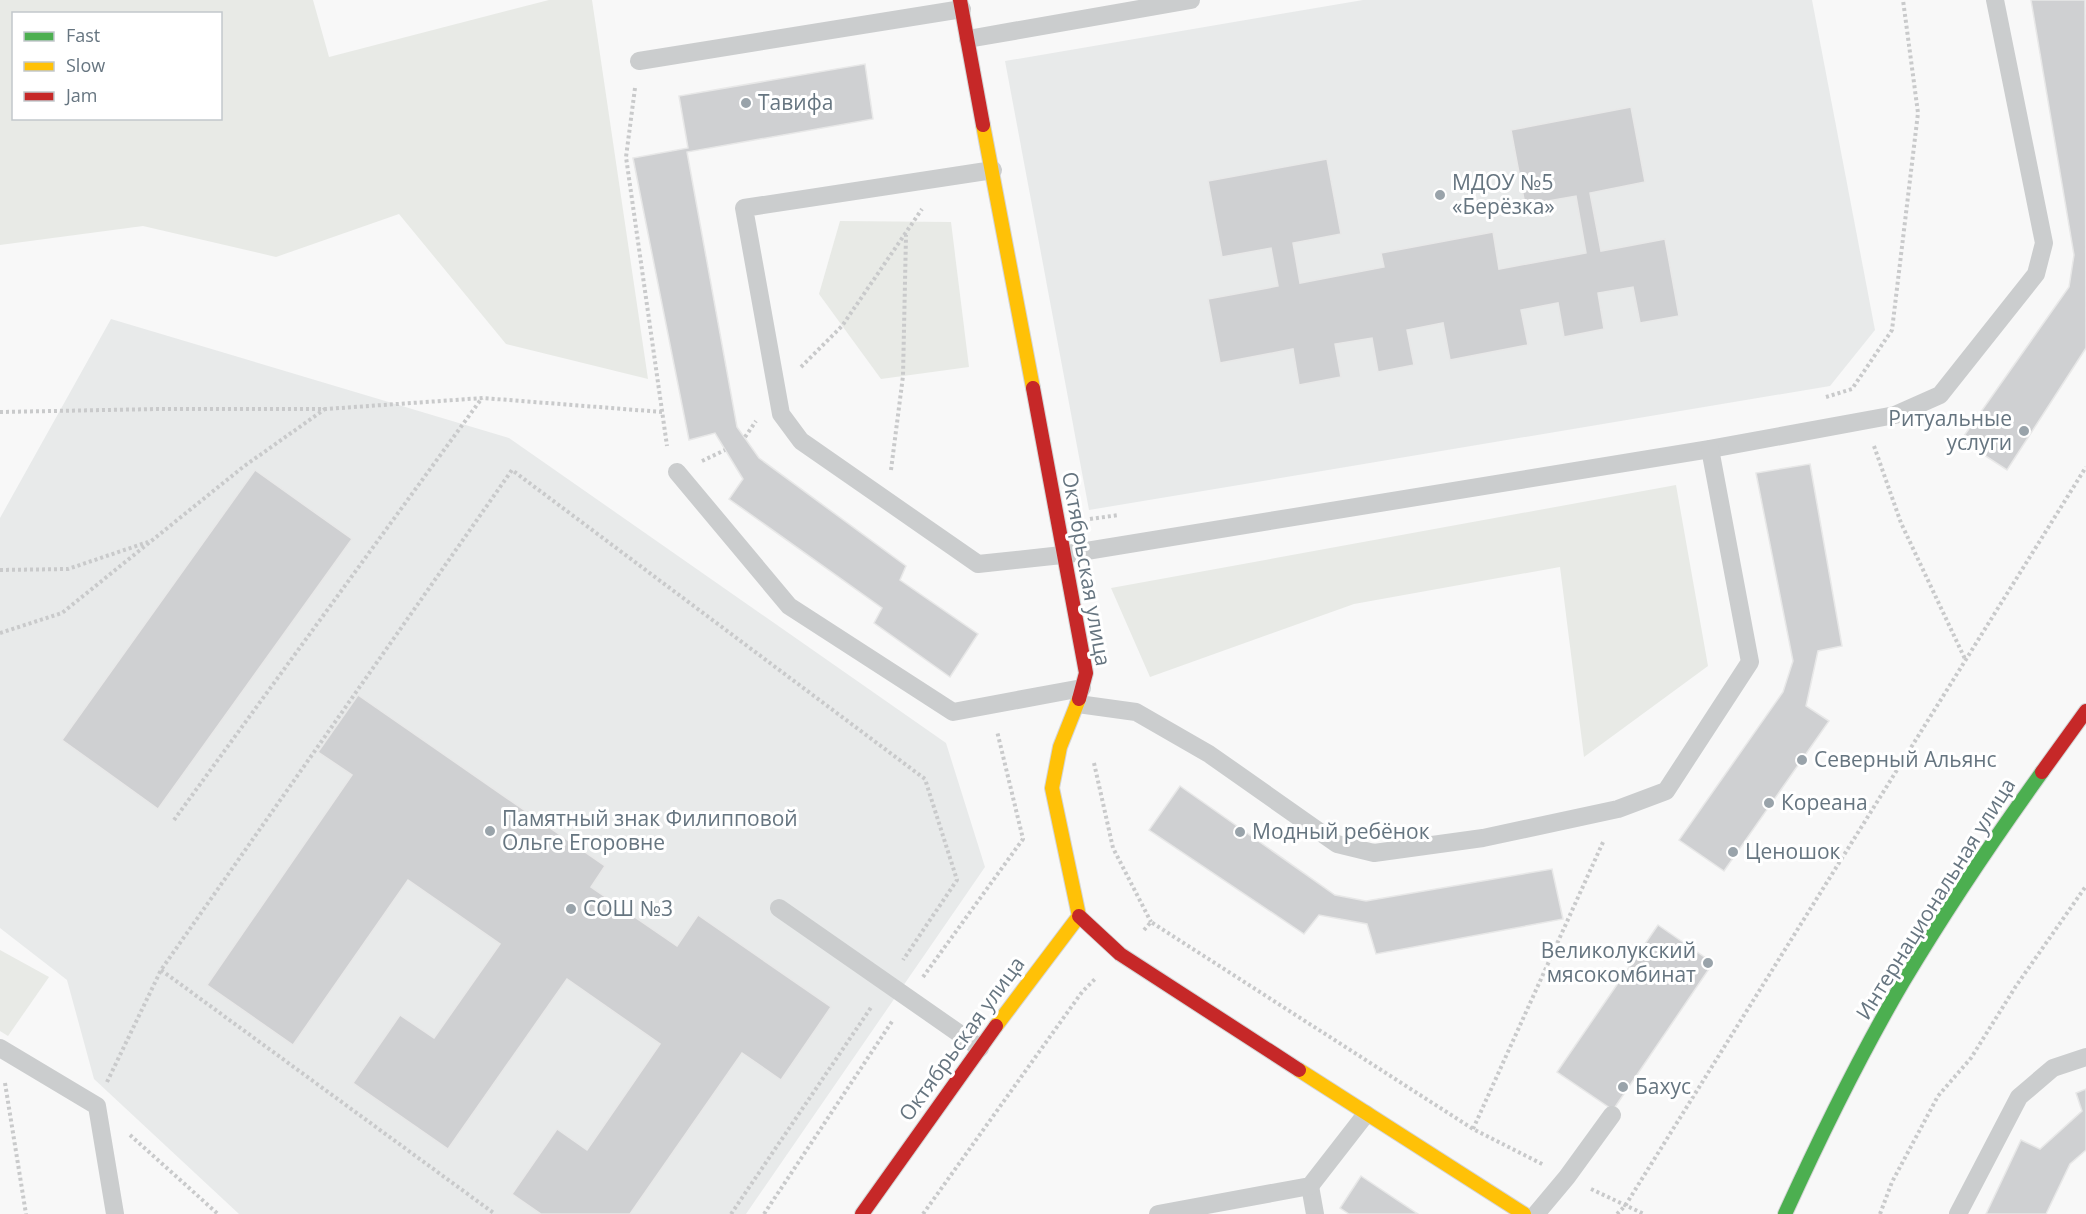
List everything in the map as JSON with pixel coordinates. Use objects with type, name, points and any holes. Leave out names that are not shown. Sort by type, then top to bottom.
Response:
[{"type":"street","name":"Октябрьская улица","points":[[862,1214],[980,1048],[1079,916],[1052,788],[1060,747],[1080,696],[1086,673],[1062,555],[961,4]]},
{"type":"street","name":"Интернациональная улица","points":[[1785,1214],[1824,1128],[1903,982],[2000,831],[2086,711]]},
{"type":"street","points":[[1079,916],[1120,954],[1524,1214]]},
{"type":"lane","points":[[993,170],[744,208],[781,414],[801,441],[978,564],[1062,555],[1710,449],[1895,415],[1940,395],[2036,274],[2044,243],[1995,0]]},
{"type":"lane","points":[[968,39],[1180,1]]},
{"type":"lane","points":[[639,61],[961,4]]},
{"type":"lane","points":[[677,472],[789,606],[952,712],[991,705],[1080,696],[1136,712],[1209,754],[1338,844],[1374,854],[1483,838],[1618,809],[1666,791],[1750,662],[1710,449]]},
{"type":"lane","points":[[779,908],[980,1048]]},
{"type":"lane","points":[[0,1048],[97,1106],[115,1214]]},
{"type":"lane","points":[[1958,1214],[2019,1097],[2053,1068],[2086,1057]]},
{"type":"lane","points":[[1158,1214],[1310,1186],[1366,1114]]},
{"type":"lane","points":[[1536,1214],[1567,1177],[1612,1115]]},
{"type":"lane","points":[[1310,1186],[1315,1214]]},
{"type":"path","points":[[1824,398],[1852,389],[1892,330],[1918,113],[1903,0]]},
{"type":"path","points":[[639,61],[626,157],[666,444],[677,472]]},
{"type":"path","points":[[777,390],[842,326],[906,234],[941,178]]},
{"type":"path","points":[[887,501],[903,376],[906,234]]},
{"type":"path","points":[[1852,389],[1901,523],[1965,660]]},
{"type":"path","points":[[0,412],[326,409],[483,398],[662,412]]},
{"type":"path","points":[[174,820],[483,398]]},
{"type":"path","points":[[0,633],[62,613],[243,466],[326,409]]},
{"type":"path","points":[[1617,1214],[2086,467]]},
{"type":"path","points":[[218,1214],[97,1106],[161,970],[512,470],[925,779],[957,880],[731,1214]]},
{"type":"path","points":[[0,570],[68,570],[151,541]]},
{"type":"path","points":[[764,1214],[908,998],[1023,839],[991,705]]},
{"type":"path","points":[[1093,759],[1113,848],[1151,922]]},
{"type":"path","points":[[1473,1129],[1618,809]]},
{"type":"path","points":[[1880,1214],[1892,1182],[1938,1096],[1971,1058],[2016,986],[2086,886]]},
{"type":"path","points":[[161,970],[495,1214]]},
{"type":"path","points":[[4,1076],[26,1214]]},
{"type":"path","points":[[1624,1206],[1644,1214]]},
{"type":"shaded area","points":[[0,0],[313,0],[329,57],[549,0],[592,0],[648,379],[506,344],[399,214],[276,257],[143,226],[0,245]]},
{"type":"shaded area","name":"МДОУ №5 «Берёзка»","points":[[1363,0],[1812,0],[1875,330],[1830,386],[1089,510],[1005,61]]},
{"type":"shaded area","points":[[840,221],[951,222],[969,367],[881,379],[819,294]]},
{"type":"shaded area","points":[[111,319],[509,438],[946,743],[985,867],[746,1214],[239,1214],[94,1079],[67,980],[0,928],[0,518]]},
{"type":"shaded area","points":[[1676,485],[1708,666],[1584,757],[1560,567],[1354,604],[1150,677],[1111,588]]},
{"type":"shaded area","points":[[0,950],[49,977],[8,1036],[0,1031]]},
{"type":"building","points":[[2031,0],[2085,0],[2086,348],[2007,470],[1961,440],[2069,287],[2074,255]]},
{"type":"building","points":[[865,64],[873,119],[687,152],[737,427],[759,458],[906,566],[900,580],[978,634],[950,677],[874,623],[882,608],[729,499],[743,479],[715,433],[689,440],[633,158],[688,148],[679,96]]},
{"type":"building","points":[[1631,107],[1645,182],[1590,193],[1601,251],[1665,239],[1679,316],[1640,323],[1633,287],[1598,293],[1604,329],[1564,337],[1558,303],[1521,310],[1528,345],[1450,360],[1443,323],[1407,330],[1414,365],[1378,372],[1372,338],[1335,344],[1341,377],[1299,385],[1293,349],[1220,363],[1208,299],[1278,286],[1271,248],[1222,257],[1208,181],[1327,159],[1341,234],[1293,243],[1300,283],[1384,267],[1381,253],[1493,232],[1499,269],[1586,253],[1576,196],[1525,205],[1511,130]]},
{"type":"building","points":[[1810,464],[1842,646],[1818,651],[1806,706],[1829,721],[1724,871],[1679,840],[1783,692],[1793,661],[1756,473]]},
{"type":"building","points":[[255,470],[352,539],[158,809],[62,740]]},
{"type":"building","points":[[358,695],[605,866],[591,887],[677,946],[698,915],[831,1007],[781,1080],[742,1053],[630,1214],[541,1214],[512,1194],[557,1129],[587,1150],[660,1044],[567,979],[448,1149],[353,1083],[400,1015],[434,1038],[500,944],[408,880],[293,1045],[207,985],[352,775],[318,752]]},
{"type":"building","points":[[1180,786],[1335,895],[1366,901],[1552,869],[1563,919],[1376,954],[1367,924],[1319,915],[1304,934],[1149,830]]},
{"type":"building","points":[[1658,925],[1713,963],[1613,1110],[1557,1072]]},
{"type":"building","points":[[2086,1089],[2086,1150],[2070,1164],[2046,1214],[1986,1214],[2021,1140],[2040,1149],[2082,1111],[2076,1093]]},
{"type":"building","points":[[1361,1176],[1418,1214],[1349,1214],[1340,1208]]},
{"type":"traffic: fast","points":[[1785,1214],[1841,1097],[1903,982],[1970,876],[2042,772]]},
{"type":"traffic: slow","points":[[983,125],[1033,388]]},
{"type":"traffic: slow","points":[[996,1026],[1079,916],[1052,788],[1060,747],[1079,699]]},
{"type":"traffic: slow","points":[[1299,1070],[1524,1214]]},
{"type":"traffic: jam","points":[[960,0],[983,125]]},
{"type":"traffic: jam","points":[[1033,388],[1086,673],[1079,699]]},
{"type":"traffic: jam","points":[[2042,772],[2086,711]]},
{"type":"traffic: jam","points":[[1079,916],[1120,954],[1299,1070]]},
{"type":"traffic: jam","points":[[862,1214],[996,1026]]},
{"type":"place","name":"Тавифа","points":[[746,103]]},
{"type":"place","name":"МДОУ №5 «Берёзка»","points":[[1440,195]]},
{"type":"place","name":"Ритуальные услуги","points":[[2024,431]]},
{"type":"place","name":"Северный Альянс","points":[[1802,760]]},
{"type":"place","name":"Кореана","points":[[1769,803]]},
{"type":"place","name":"Памятный знак Филипповой Ольге Егоровне","points":[[490,831]]},
{"type":"place","name":"Модный ребёнок","points":[[1240,832]]},
{"type":"place","name":"Ценошок","points":[[1733,852]]},
{"type":"place","name":"СОШ №3","points":[[571,909]]},
{"type":"place","name":"Великолукский мясокомбинат","points":[[1708,963]]},
{"type":"place","name":"Бахус","points":[[1623,1087]]}]
